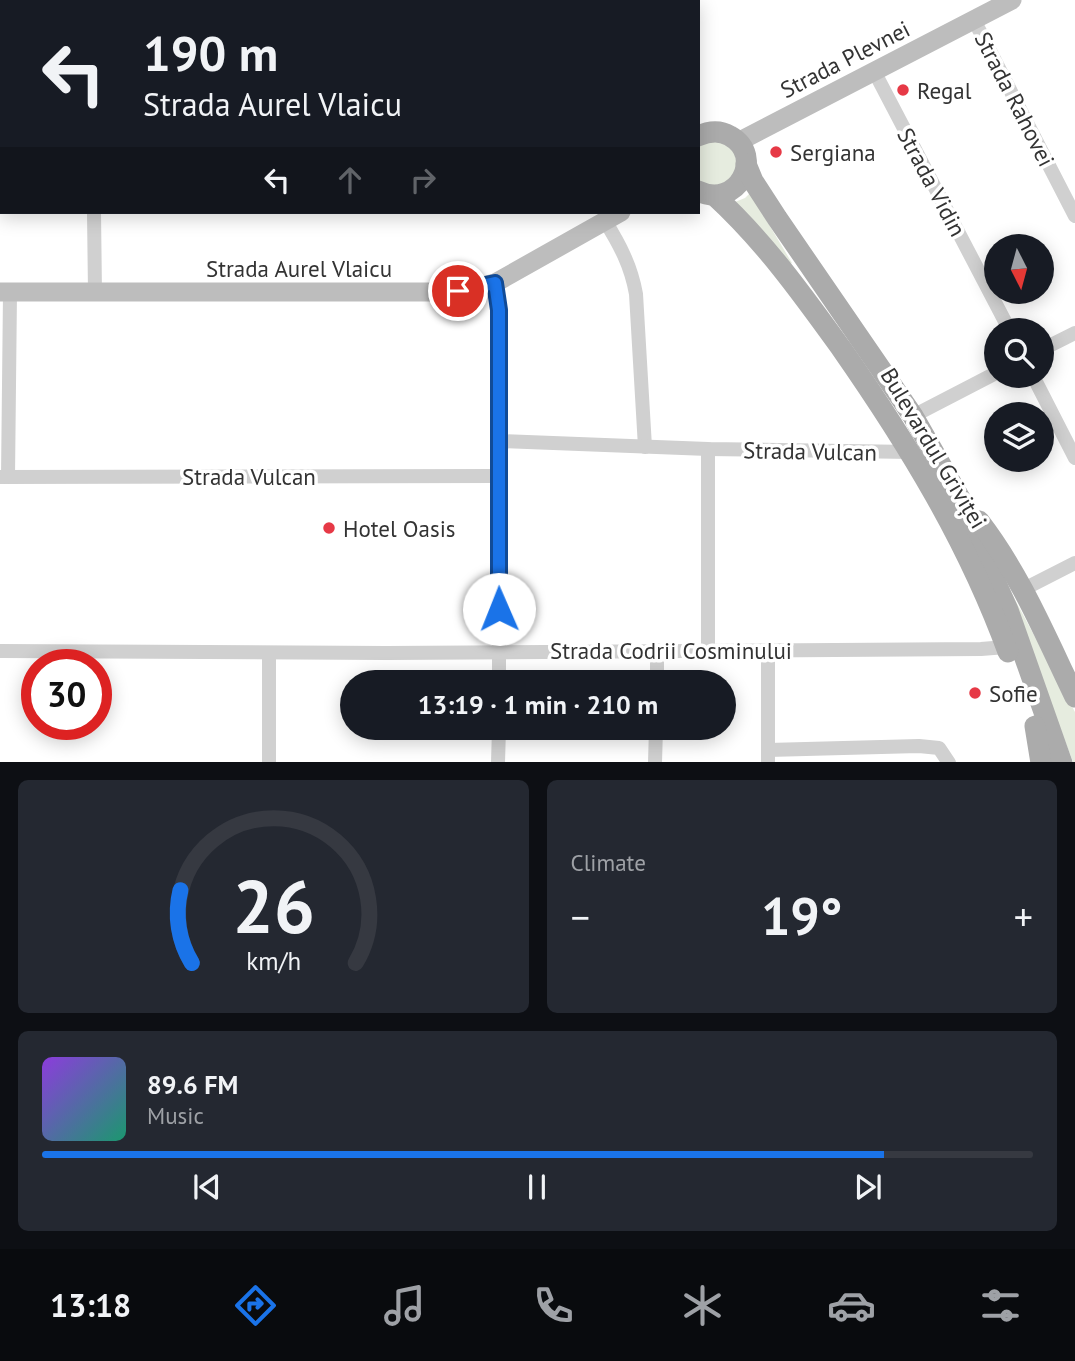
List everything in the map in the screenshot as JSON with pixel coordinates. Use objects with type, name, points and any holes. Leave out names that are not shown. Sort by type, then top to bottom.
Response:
[{"type":"main road","name":"Strada Plevnei","points":[[738,142],[1012,0]]},
{"type":"main road","points":[[703,129],[727,134],[738,142]]},
{"type":"main road","name":"Bulevardul Griviței","points":[[738,142],[745,153],[753,181],[912,416],[966,509],[973,532],[1008,610],[1062,762]]},
{"type":"main road","points":[[707,194],[725,194],[740,183],[746,164]]},
{"type":"main road","name":"Bulevardul Griviței","points":[[707,194],[755,234],[786,272],[912,452],[949,517],[980,583],[1048,762]]},
{"type":"main road","name":"Strada Aurel Vlaicu","points":[[5,293],[438,292],[471,289],[495,283],[613,216]]},
{"type":"main road","name":"Bulevardul Griviței","points":[[966,509],[980,522],[1022,590],[1075,697]]},
{"type":"main road","points":[[1035,726],[1041,762]]},
{"type":"street","name":"Strada Rahovei","points":[[974,20],[1075,216]]},
{"type":"street","name":"Strada Vidin","points":[[874,71],[1003,318]]},
{"type":"street","points":[[94,214],[95,293]]},
{"type":"street","points":[[613,216],[636,294],[645,447]]},
{"type":"street","points":[[495,283],[499,310],[499,670]]},
{"type":"street","points":[[4,477],[5,293]]},
{"type":"street","points":[[1054,344],[1075,333]]},
{"type":"street","points":[[912,416],[984,379]]},
{"type":"street","points":[[1039,388],[1075,458]]},
{"type":"street","name":"Strada Vulcan","points":[[499,441],[708,449],[912,452]]},
{"type":"street","points":[[708,449],[708,650]]},
{"type":"street","name":"Strada Vulcan","points":[[4,477],[498,476]]},
{"type":"street","points":[[1022,590],[1075,563]]},
{"type":"street","name":"Strada Codrii Cosminului","points":[[0,651],[269,653],[1006,647]]},
{"type":"street","points":[[656,670],[657,650]]},
{"type":"street","points":[[768,650],[768,756],[919,746],[939,748],[950,762]]},
{"type":"street","points":[[269,653],[269,762]]},
{"type":"street","points":[[498,762],[499,740]]},
{"type":"street","points":[[655,762],[656,740]]},
{"type":"shaded area","points":[[711,139],[734,148],[738,172],[720,188],[700,183],[700,144]]},
{"type":"shaded area","points":[[750,193],[792,263],[788,265],[735,202]]},
{"type":"shaded area","points":[[1012,594],[1075,712],[1075,762],[1010,596]]},
{"type":"place","name":"Regal","points":[[903,90]]},
{"type":"place","name":"Sergiana","points":[[776,152]]},
{"type":"place","name":"Hotel Oasis","points":[[329,528]]},
{"type":"place","name":"Sofie","points":[[975,693]]},
{"type":"route","points":[[458,291],[495,283],[499,310],[499,609]]}]
